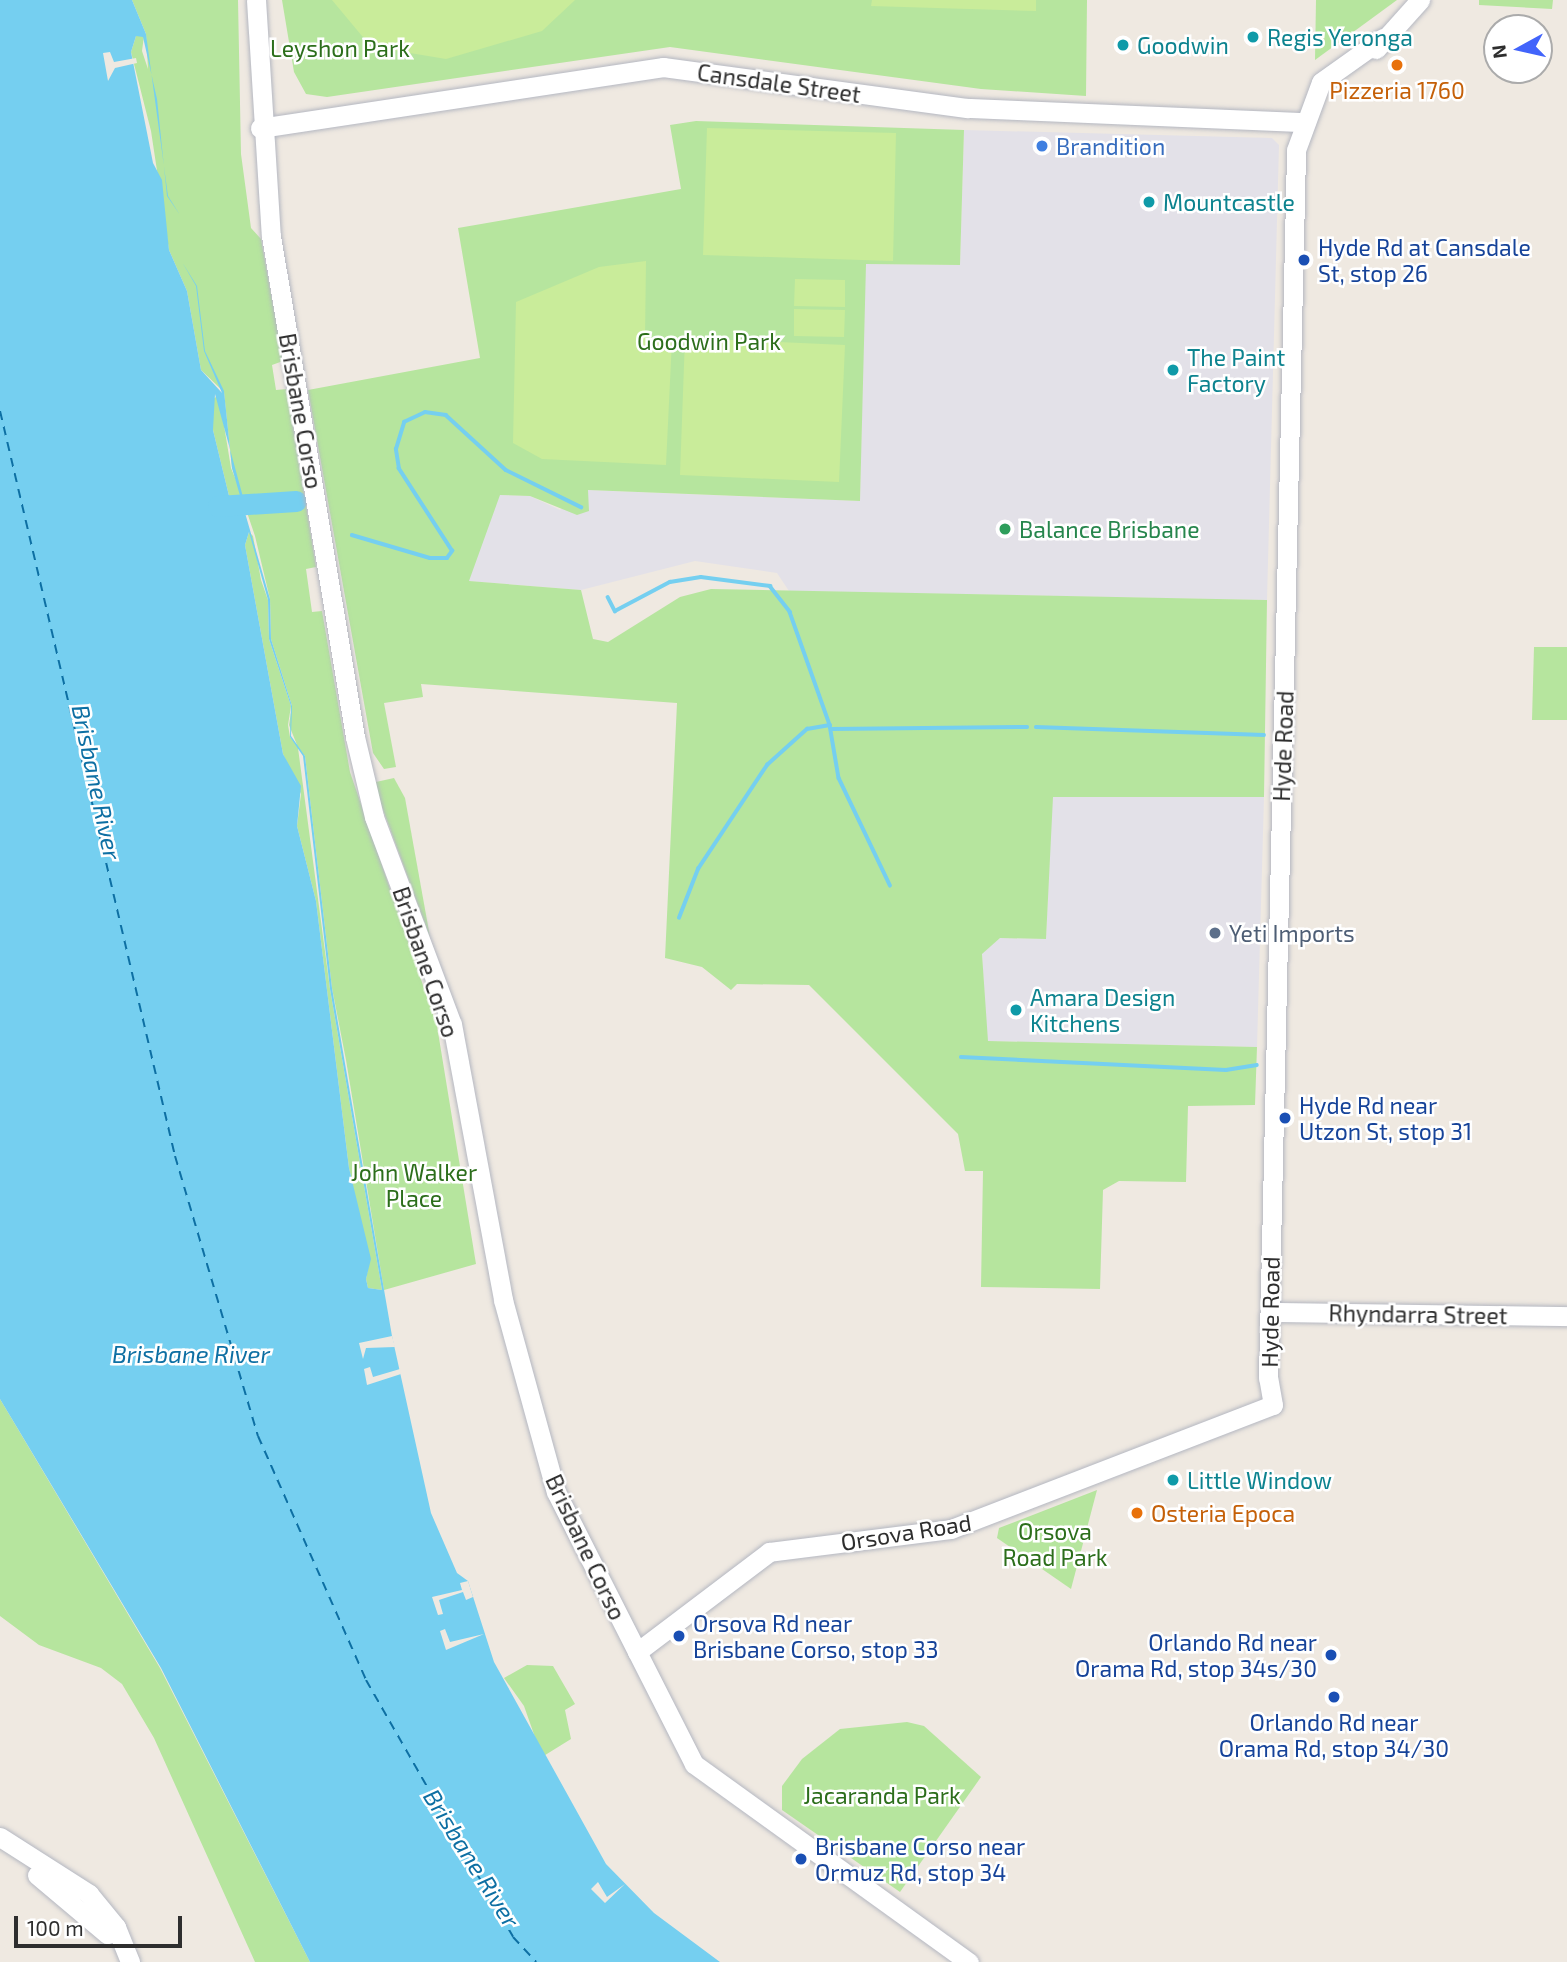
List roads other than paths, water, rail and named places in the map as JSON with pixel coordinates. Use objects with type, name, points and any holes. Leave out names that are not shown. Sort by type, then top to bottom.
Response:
[{"type":"street","name":"Brisbane Corso","points":[[256,0],[260,128],[271,236],[369,796],[452,1024],[500,1287],[556,1492],[637,1652],[705,1777],[969,1962]]},
{"type":"street","name":"Hyde Road","points":[[1273,1405],[1270,1312],[1295,163],[1302,122],[1334,69],[1383,38],[1420,0]]},
{"type":"street","name":"Cansdale Street","points":[[260,128],[663,67],[968,108],[1302,122]]},
{"type":"street","name":"Rhyndarra Street","points":[[1270,1312],[1567,1316]]},
{"type":"street","name":"Orsova Road","points":[[637,1652],[769,1552],[951,1530],[1273,1405]]},
{"type":"street","points":[[0,1837],[89,1894],[116,1927],[130,1962]]},
{"type":"street","points":[[0,1852],[74,1900],[130,1962]]},
{"type":"water","name":"Brisbane River","points":[[0,0],[132,0],[146,34],[152,75],[143,37],[136,36],[131,52],[153,163],[162,180],[169,250],[187,291],[201,370],[222,393],[204,351],[196,286],[182,262],[197,286],[205,351],[224,391],[230,449],[215,394],[213,430],[231,504],[241,498],[270,599],[271,639],[292,706],[291,736],[305,756],[332,988],[392,1336],[431,1513],[457,1573],[468,1581],[494,1662],[606,1864],[654,1913],[720,1962],[310,1962],[161,1668],[0,1399]],"holes":[[[249,532],[268,600],[269,639],[291,706],[290,737],[303,756],[330,989],[382,1290],[368,1288],[366,1279],[371,1259],[349,1168],[316,901],[297,826],[301,786],[283,754],[245,545]]]},
{"type":"waterway","points":[[352,535],[430,558],[447,558],[452,551],[399,469],[396,449],[404,422],[425,412],[446,415],[506,470],[581,507]]},
{"type":"waterway","points":[[218,506],[296,501]]},
{"type":"waterway","points":[[608,597],[615,611],[670,582],[701,577],[770,586],[790,612],[830,725],[839,778],[890,885]]},
{"type":"waterway","points":[[679,918],[698,869],[767,765],[807,729],[830,725]]},
{"type":"waterway","points":[[831,729],[1027,727]]},
{"type":"waterway","points":[[1036,727],[1264,735]]},
{"type":"waterway","points":[[961,1057],[1226,1070],[1257,1065]]},
{"type":"place","name":"Regis Yeronga","points":[[1253,37]]},
{"type":"place","name":"Goodwin","points":[[1123,45]]},
{"type":"place","name":"Pizzeria 1760","points":[[1397,65]]},
{"type":"place","name":"Brandition","points":[[1042,146]]},
{"type":"place","name":"Mountcastle","points":[[1149,202]]},
{"type":"place","name":"Hyde Rd at Cansdale St, stop 26","points":[[1304,260]]},
{"type":"place","name":"The Paint Factory","points":[[1173,370]]},
{"type":"place","name":"Balance Brisbane","points":[[1005,529]]},
{"type":"place","name":"Yeti Imports","points":[[1215,933]]},
{"type":"place","name":"Amara Design Kitchens","points":[[1016,1010]]},
{"type":"place","name":"Hyde Rd near Utzon St, stop 31","points":[[1285,1118]]},
{"type":"place","name":"Little Window","points":[[1173,1480]]},
{"type":"place","name":"Osteria Epoca","points":[[1137,1513]]},
{"type":"place","name":"Orsova Rd near Brisbane Corso, stop 33","points":[[679,1636]]},
{"type":"place","name":"Orlando Rd near Orama Rd, stop 34s/30","points":[[1331,1655]]},
{"type":"place","name":"Orlando Rd near Orama Rd, stop 34/30","points":[[1334,1697]]},
{"type":"place","name":"Brisbane Corso near Ormuz Rd, stop 34","points":[[801,1859]]},
{"type":"park label","name":"Leyshon Park","points":[[340,48]]},
{"type":"park label","name":"Goodwin Park","points":[[709,341]]},
{"type":"park label","name":"John Walker Place","points":[[414,1185]]},
{"type":"park label","name":"Orsova Road Park","points":[[1055,1544]]},
{"type":"park label","name":"Jacaranda Park","points":[[882,1795]]}]
